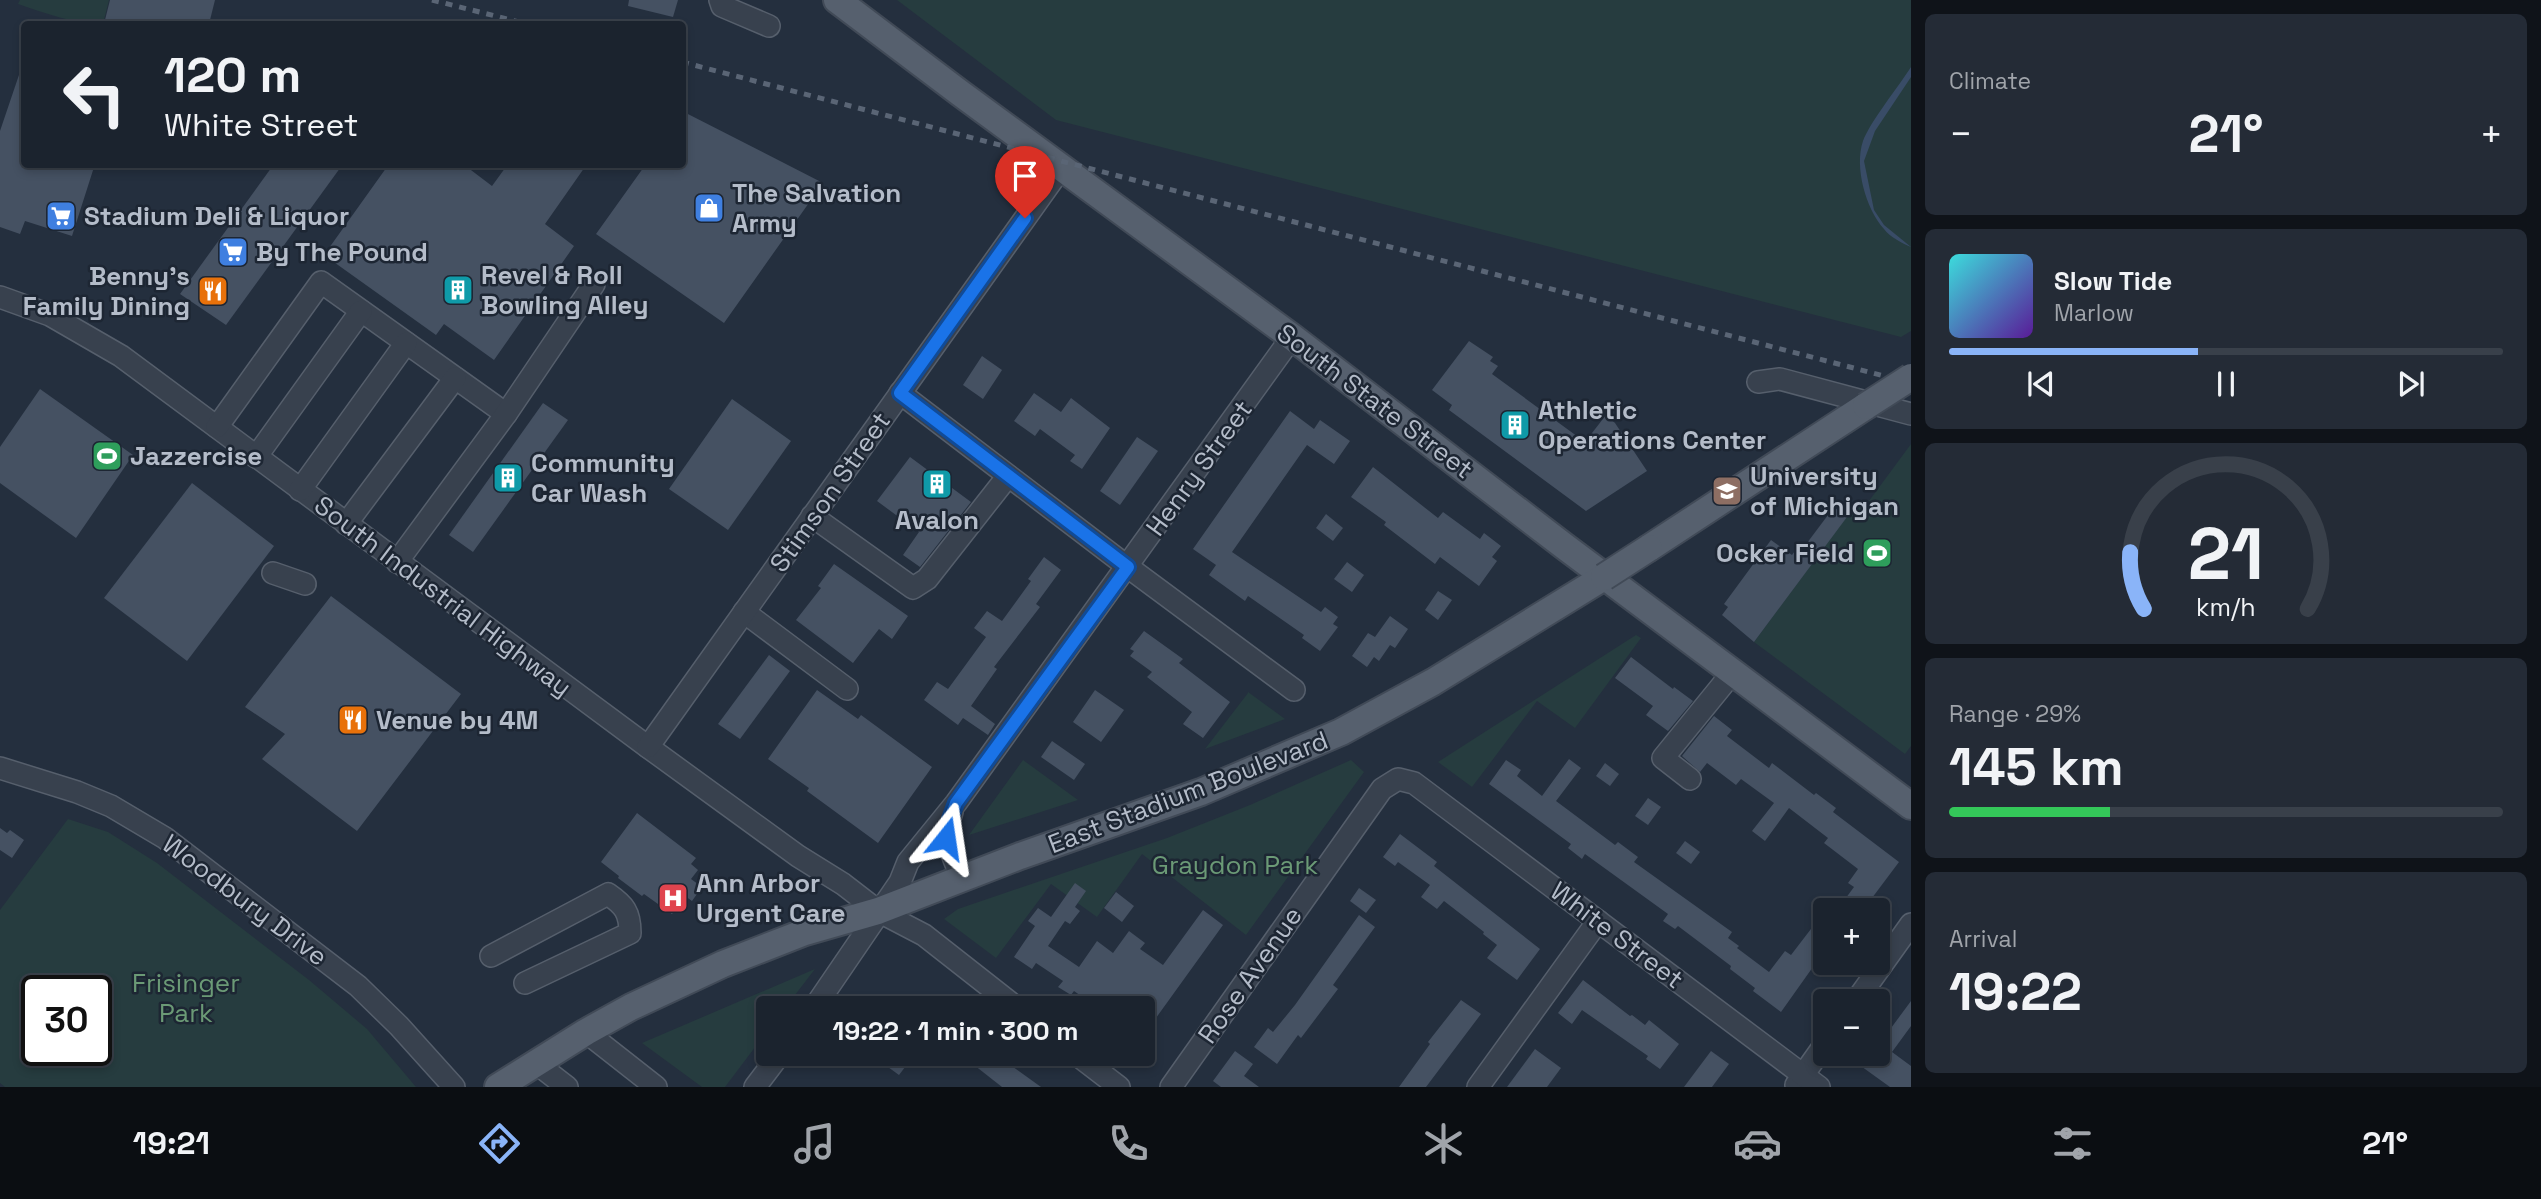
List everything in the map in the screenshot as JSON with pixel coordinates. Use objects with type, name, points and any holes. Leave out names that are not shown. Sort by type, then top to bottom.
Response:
[{"type":"main road","name":"South State Street","points":[[837,0],[1292,337],[1911,806]]},
{"type":"main road","name":"East Stadium Boulevard","points":[[498,1087],[631,1007],[723,964],[805,932],[878,911],[1201,792],[1341,732],[1433,682],[1561,605],[1911,377]]},
{"type":"street","points":[[720,0],[722,6],[769,26]]},
{"type":"street","name":"Stimson Street","points":[[648,747],[1061,168]]},
{"type":"street","points":[[217,427],[321,282],[506,414]]},
{"type":"street","points":[[397,562],[506,414],[594,284]]},
{"type":"street","name":"South Industrial Highway","points":[[0,297],[50,315],[121,356],[648,747],[878,911],[917,930],[1002,996]]},
{"type":"street","points":[[256,457],[361,311]]},
{"type":"street","name":"Henry Street","points":[[822,996],[900,882],[908,862],[956,803],[1292,337]]},
{"type":"street","points":[[300,489],[406,343]]},
{"type":"street","points":[[346,524],[455,378]]},
{"type":"street","points":[[1758,382],[1780,379],[1911,414]]},
{"type":"street","points":[[900,393],[1294,690]]},
{"type":"street","points":[[812,516],[913,588],[927,579],[1008,476]]},
{"type":"street","points":[[273,573],[305,584]]},
{"type":"street","points":[[744,612],[847,689]]},
{"type":"street","points":[[1690,779],[1663,758],[1733,672]]},
{"type":"street","name":"Woodbury Drive","points":[[0,768],[77,792],[111,806],[165,838],[358,986],[454,1087]]},
{"type":"street","name":"Rose Avenue","points":[[1171,1087],[1382,789],[1398,779],[1414,783]]},
{"type":"street","name":"White Street","points":[[1414,783],[1598,921],[1806,1083]]},
{"type":"street","name":"Henry Street","points":[[956,803],[946,830],[946,838],[962,879]]},
{"type":"street","points":[[491,956],[608,894],[623,904],[630,923],[630,933],[525,983]]},
{"type":"street","points":[[1478,1087],[1598,921]]},
{"type":"street","points":[[1865,989],[1911,924]]},
{"type":"street","points":[[586,1032],[633,1080],[656,1087]]},
{"type":"street","points":[[536,1063],[567,1087]]},
{"type":"street","points":[[755,1087],[771,1066]]},
{"type":"street","points":[[1092,1066],[1119,1087]]},
{"type":"street","points":[[1806,1083],[1814,1066]]},
{"type":"green space","points":[[20,0],[109,0],[104,21],[77,21],[18,4]]},
{"type":"green space","points":[[897,0],[1911,0],[1911,331],[1901,337],[1056,120]]},
{"type":"green space","name":"Ocker Field","points":[[1911,444],[1911,746],[1905,754],[1754,642],[1859,500],[1866,505]]},
{"type":"green space","points":[[1636,635],[1641,638],[1575,728],[1537,701],[1472,787],[1438,762]]},
{"type":"green space","points":[[1248,693],[1285,719],[1205,749]]},
{"type":"green space","points":[[1023,760],[1078,800],[969,835]]},
{"type":"green space","name":"Graydon Park","points":[[1351,760],[1364,772],[1246,935],[1142,854],[1097,917],[1051,884],[996,958],[944,919],[958,909],[1167,838]]},
{"type":"green space","name":"Frisinger Park","points":[[68,819],[108,832],[157,863],[309,980],[367,1029],[416,1087],[5,1087],[0,1083],[0,910]]},
{"type":"green space","points":[[815,969],[794,996],[756,996],[756,1046],[725,1087],[702,1087],[642,1043]]},
{"type":"water","points":[[1911,67],[1911,77],[1875,131],[1864,161],[1874,210],[1884,225],[1911,247],[1889,235],[1878,221],[1863,187],[1860,163],[1867,133]]},
{"type":"building","points":[[110,0],[215,0],[210,21],[105,20]]},
{"type":"building","points":[[629,0],[678,0],[673,17],[628,6]]},
{"type":"building","points":[[21,69],[21,168],[94,168],[72,236],[25,221],[20,234],[0,227],[0,131]]},
{"type":"building","name":"The Salvation Army","points":[[686,113],[823,183],[724,323],[596,234],[643,168],[686,168]]},
{"type":"building","points":[[271,168],[340,168],[226,325],[180,294]]},
{"type":"building","name":"Revel & Roll Bowling Alley","points":[[386,168],[468,168],[492,186],[505,168],[584,168],[545,224],[574,246],[494,360],[444,324],[436,335],[324,255]]},
{"type":"building","name":"Athletic Operations Center","points":[[1469,341],[1493,357],[1490,361],[1498,366],[1492,374],[1585,442],[1606,415],[1615,423],[1647,471],[1586,511],[1449,410],[1452,405],[1432,390]]},
{"type":"building","points":[[982,356],[1002,370],[983,399],[963,385]]},
{"type":"building","points":[[40,389],[133,455],[76,538],[0,483],[0,447]]},
{"type":"building","points":[[1034,393],[1061,412],[1071,398],[1110,428],[1082,469],[1070,461],[1075,455],[1040,429],[1035,436],[1014,421]]},
{"type":"building","points":[[732,399],[791,441],[728,530],[669,489]]},
{"type":"building","name":"Community Car Wash","points":[[543,403],[568,420],[473,552],[449,535]]},
{"type":"building","points":[[1290,411],[1314,429],[1320,420],[1350,441],[1334,464],[1307,445],[1232,552],[1321,612],[1325,607],[1338,617],[1333,624],[1338,627],[1320,651],[1302,638],[1304,635],[1248,596],[1245,601],[1209,575],[1216,565],[1193,549]]},
{"type":"building","points":[[1137,437],[1158,451],[1120,505],[1100,491]]},
{"type":"building","points":[[910,457],[971,502],[920,567],[903,555],[919,532],[877,501]]},
{"type":"building","points":[[1373,467],[1438,518],[1443,512],[1480,539],[1484,533],[1501,546],[1492,557],[1497,561],[1479,586],[1440,557],[1435,564],[1384,525],[1386,522],[1351,497]]},
{"type":"building","points":[[192,483],[274,546],[187,661],[104,598]]},
{"type":"building","points":[[1834,507],[1847,517],[1754,642],[1722,615],[1728,607],[1724,604],[1771,540],[1792,555],[1797,548],[1801,551]]},
{"type":"building","points":[[1326,514],[1343,528],[1333,541],[1316,528]]},
{"type":"building","points":[[1044,557],[1061,570],[1036,604],[1040,607],[994,667],[997,669],[971,706],[995,724],[988,735],[963,718],[958,725],[924,700],[937,682],[948,689],[986,637],[974,628],[987,611],[1002,621],[1031,581],[1028,579]]},
{"type":"building","points":[[1347,562],[1364,575],[1352,592],[1334,579]]},
{"type":"building","points":[[834,564],[908,616],[892,639],[879,629],[853,663],[796,620],[821,588],[818,586]]},
{"type":"building","points":[[1438,591],[1452,600],[1438,620],[1425,610]]},
{"type":"building","name":"Venue by 4M","points":[[331,596],[461,694],[357,831],[262,759],[285,734],[245,707]]},
{"type":"building","points":[[1390,616],[1408,629],[1395,648],[1390,645],[1379,661],[1374,657],[1367,667],[1352,656],[1368,633],[1375,637]]},
{"type":"building","points":[[1144,631],[1183,659],[1179,663],[1230,702],[1203,738],[1183,724],[1192,712],[1147,677],[1152,672],[1130,656],[1134,651],[1130,649]]},
{"type":"building","points":[[769,655],[790,671],[740,739],[718,724]]},
{"type":"building","points":[[1631,657],[1693,701],[1668,731],[1646,715],[1653,706],[1615,678]]},
{"type":"building","points":[[817,690],[858,719],[861,715],[932,767],[878,843],[768,759]]},
{"type":"building","points":[[1095,690],[1124,710],[1101,742],[1073,722]]},
{"type":"building","points":[[1714,716],[1732,730],[1727,736],[1769,768],[1772,763],[1814,795],[1816,793],[1836,808],[1833,812],[1899,862],[1872,898],[1846,898],[1854,887],[1848,883],[1858,869],[1824,843],[1828,838],[1789,808],[1765,841],[1752,831],[1774,803],[1741,779],[1736,785],[1707,763],[1700,772],[1682,756]]},
{"type":"building","points":[[1052,741],[1085,764],[1074,780],[1041,757]]},
{"type":"building","points":[[1569,759],[1581,768],[1556,801],[1615,845],[1618,842],[1638,857],[1634,862],[1732,932],[1728,938],[1739,946],[1737,948],[1769,972],[1785,951],[1791,955],[1813,926],[1813,967],[1781,1012],[1753,991],[1755,988],[1730,969],[1731,966],[1678,926],[1675,929],[1663,921],[1668,914],[1585,854],[1582,859],[1568,848],[1571,844],[1489,784],[1506,760],[1521,770],[1517,776],[1542,796]]},
{"type":"building","points":[[1605,763],[1619,774],[1610,786],[1596,776]]},
{"type":"building","points":[[1648,798],[1661,807],[1648,825],[1635,816]]},
{"type":"building","points":[[637,813],[696,858],[691,864],[698,870],[691,879],[702,887],[692,901],[685,896],[672,914],[644,894],[642,896],[601,862]]},
{"type":"building","points":[[0,828],[7,833],[10,830],[24,840],[12,858],[0,850]]},
{"type":"building","points":[[1400,834],[1437,862],[1434,866],[1540,949],[1517,980],[1487,958],[1497,945],[1483,934],[1484,932],[1444,901],[1437,909],[1421,897],[1430,885],[1398,862],[1395,866],[1383,857]]},
{"type":"building","points":[[1685,841],[1700,852],[1691,864],[1676,853]]},
{"type":"building","points":[[1075,883],[1086,891],[1075,907],[1080,911],[1070,924],[1065,921],[1048,946],[1079,967],[1097,941],[1113,953],[1129,931],[1145,943],[1140,949],[1163,965],[1203,910],[1223,925],[1155,1019],[1155,996],[1081,996],[1074,991],[1071,995],[1058,987],[1063,981],[1036,963],[1032,969],[1014,957],[1035,926],[1028,921],[1038,908],[1051,917]]},
{"type":"building","points":[[1359,888],[1376,900],[1366,913],[1350,901]]},
{"type":"building","points":[[1116,892],[1134,906],[1122,922],[1104,908]]},
{"type":"building","points":[[1359,915],[1375,927],[1333,985],[1338,989],[1301,1038],[1298,1035],[1277,1064],[1254,1047],[1268,1028],[1273,1032],[1295,1005]]},
{"type":"building","points":[[1583,980],[1630,1016],[1645,1025],[1649,1020],[1679,1044],[1660,1069],[1646,1059],[1648,1056],[1582,1010],[1572,1024],[1558,1013]]},
{"type":"building","points":[[1461,1000],[1481,1014],[1426,1087],[1399,1087],[1430,1044],[1428,1042]]},
{"type":"building","points":[[1911,1001],[1911,1026],[1892,1052],[1911,1066],[1911,1087],[1890,1087],[1861,1066],[1890,1066],[1890,1029]]},
{"type":"building","points":[[1535,1049],[1561,1068],[1547,1087],[1507,1087]]},
{"type":"building","points":[[1235,1051],[1253,1064],[1244,1076],[1259,1087],[1221,1087],[1213,1081]]},
{"type":"building","points":[[1711,1051],[1729,1064],[1712,1087],[1684,1087]]},
{"type":"building","points":[[887,1066],[906,1066],[899,1075]]},
{"type":"building","points":[[975,1066],[1012,1066],[1041,1087],[1002,1087]]},
{"type":"railway","points":[[432,0],[515,21]]},
{"type":"railway","points":[[686,63],[1911,383]]},
{"type":"place","name":"The Salvation Army","points":[[709,208]]},
{"type":"place","name":"Stadium Deli & Liquor","points":[[61,216]]},
{"type":"place","name":"By The Pound","points":[[233,252]]},
{"type":"place","name":"Revel & Roll Bowling Alley","points":[[458,290]]},
{"type":"place","name":"Benny's Family Dining","points":[[213,291]]},
{"type":"place","name":"Athletic Operations Center","points":[[1515,425]]},
{"type":"place","name":"Jazzercise","points":[[107,456]]},
{"type":"place","name":"Community Car Wash","points":[[508,478]]},
{"type":"place","name":"Avalon","points":[[937,484]]},
{"type":"place","name":"University of Michigan","points":[[1727,491]]},
{"type":"place","name":"Ocker Field","points":[[1877,553]]},
{"type":"place","name":"Venue by 4M","points":[[353,720]]},
{"type":"place","name":"Ann Arbor Urgent Care","points":[[673,898]]},
{"type":"route","points":[[946,838],[946,830],[956,803],[1128,567],[900,393],[1025,218]]}]
